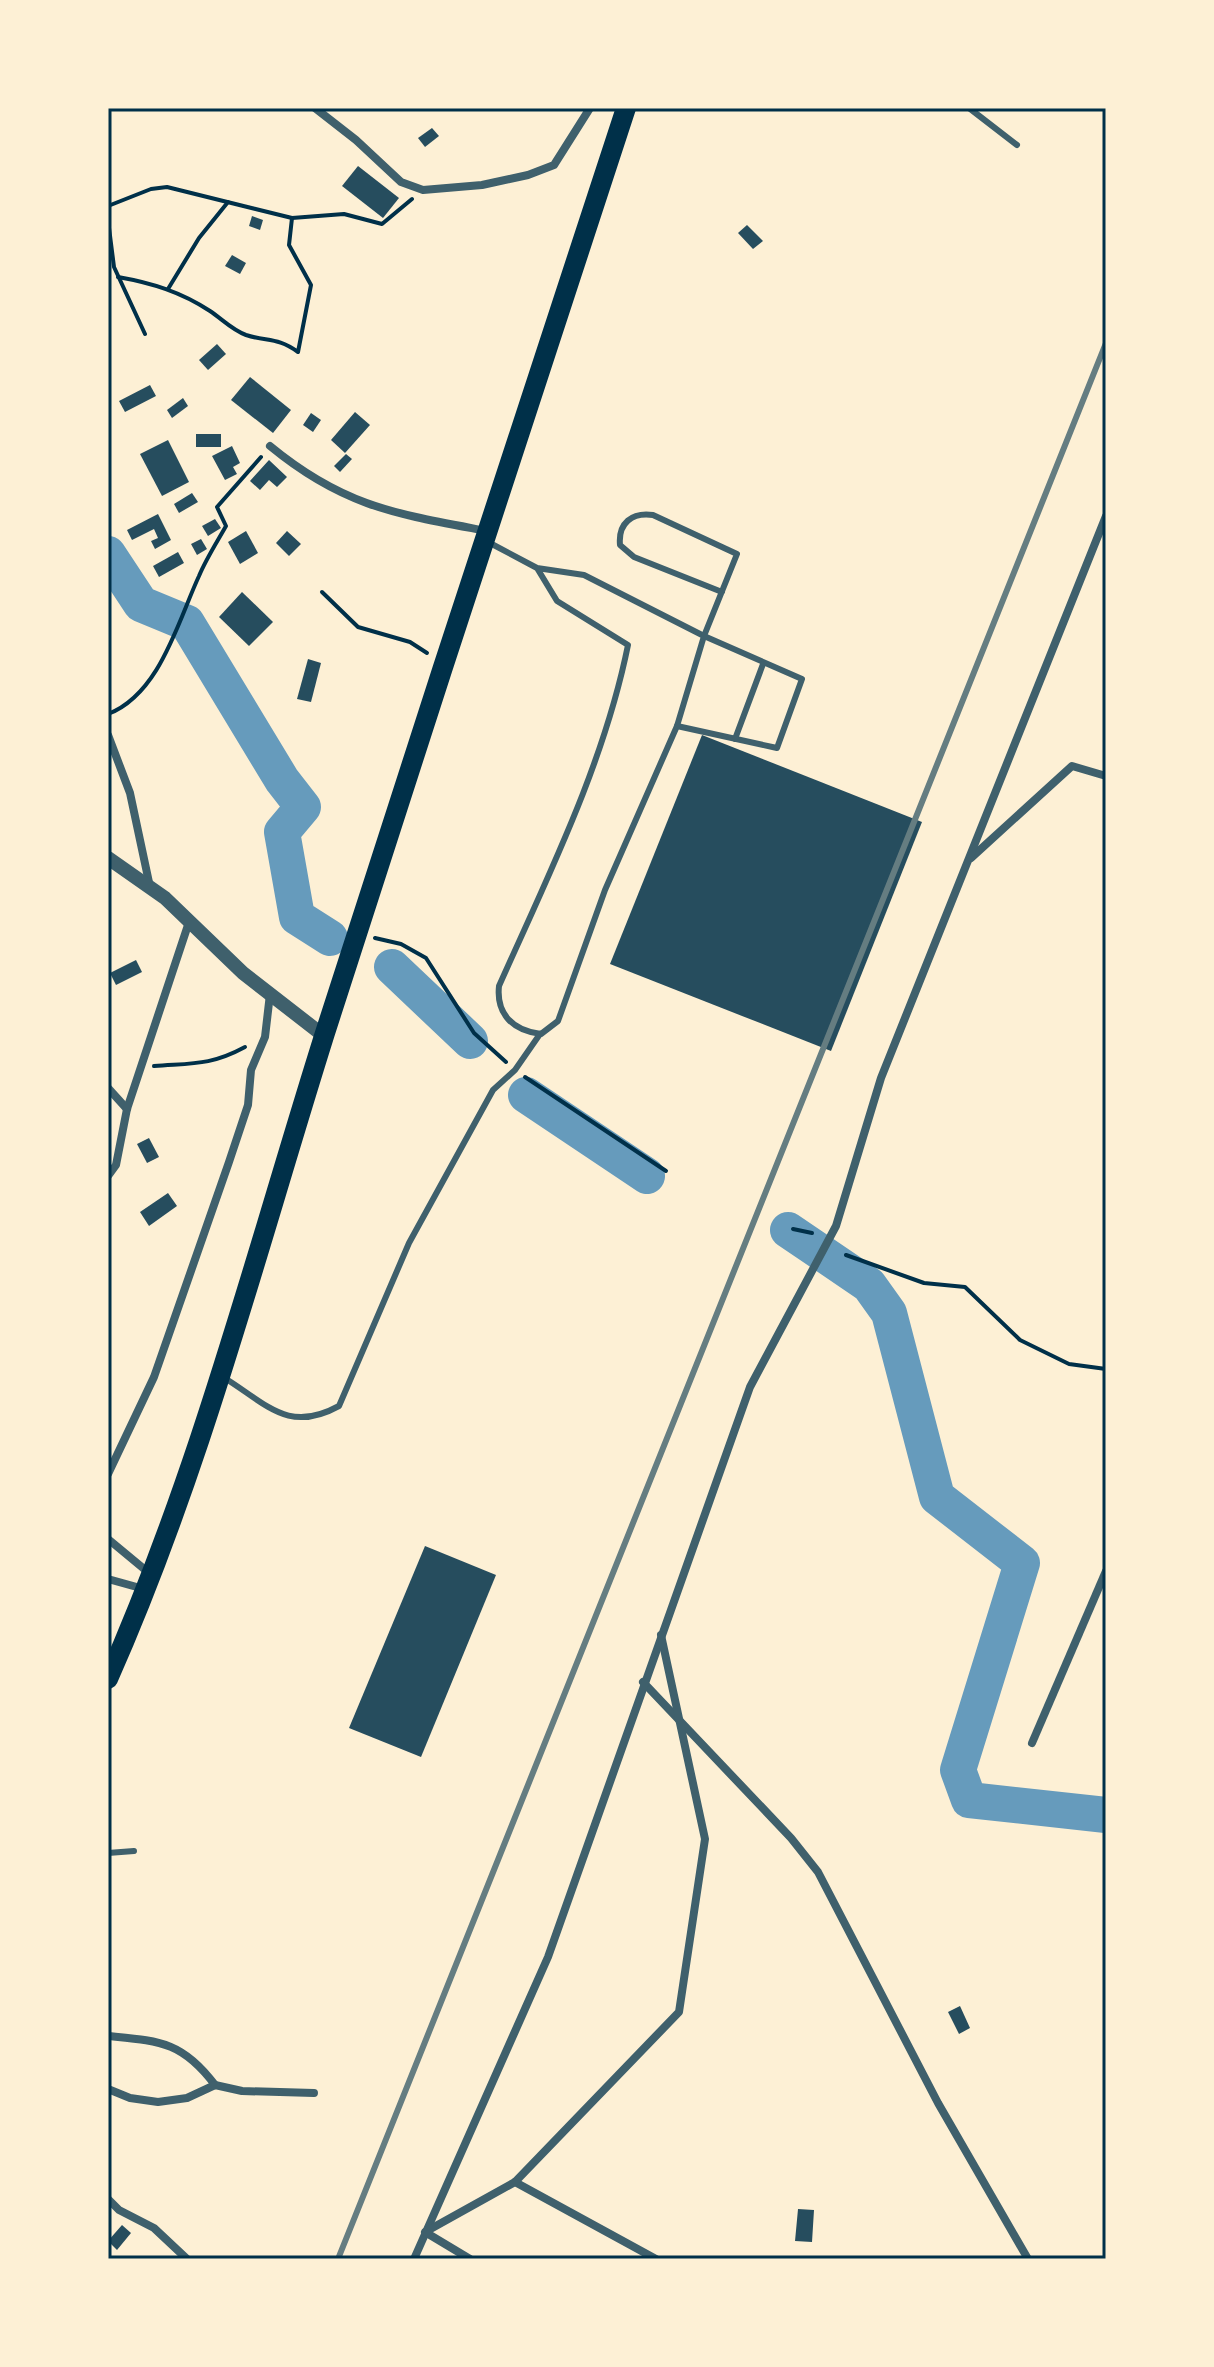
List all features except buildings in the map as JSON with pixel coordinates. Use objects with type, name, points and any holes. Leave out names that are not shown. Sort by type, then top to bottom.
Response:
[{"type":"highway","points":[[108,1679],[147,1581],[220,1376],[324,1036],[626,108]]},
{"type":"street","points":[[315,108],[356,140],[401,182],[423,190],[482,185],[528,175],[554,165],[590,108]]},
{"type":"street","points":[[270,446],[337,492],[386,512],[486,536]]},
{"type":"street","points":[[414,2259],[548,1957],[750,1387],[836,1226],[881,1078],[1106,516]]},
{"type":"street","points":[[108,735],[130,793],[151,888]]},
{"type":"street","points":[[968,862],[1072,766],[1106,776]]},
{"type":"street","points":[[108,858],[151,888],[270,994],[324,1036]]},
{"type":"street","points":[[108,1176],[116,1165],[127,1109],[143,1069],[189,922]]},
{"type":"street","points":[[108,1474],[159,1363],[248,1105],[251,1070],[265,1037],[270,994]]},
{"type":"street","points":[[108,1088],[127,1109]]},
{"type":"street","points":[[108,1539],[147,1581]]},
{"type":"street","points":[[1032,1743],[1106,1571]]},
{"type":"street","points":[[108,1579],[147,1581]]},
{"type":"street","points":[[425,2232],[515,2182],[679,2012],[705,1839],[661,1635]]},
{"type":"street","points":[[643,1682],[791,1838],[818,1872],[938,2103],[1028,2259]]},
{"type":"street","points":[[108,2036],[148,2038],[166,2043],[204,2070],[215,2085]]},
{"type":"street","points":[[108,2089],[130,2098],[158,2102],[187,2098],[215,2085],[242,2091],[314,2093]]},
{"type":"street","points":[[515,2182],[656,2259]]},
{"type":"street","points":[[108,2199],[119,2210],[154,2228],[187,2259]]},
{"type":"street","points":[[425,2232],[470,2259]]},
{"type":"lane","points":[[969,108],[1017,145]]},
{"type":"lane","points":[[220,1376],[293,1420],[317,1418],[339,1406],[409,1243],[493,1090],[515,1070],[541,1034],[558,1021],[605,890],[677,726],[704,636],[722,592],[737,554],[653,515],[640,513],[628,519],[619,534],[620,545],[634,557],[722,592]]},
{"type":"lane","points":[[486,536],[537,568],[584,575],[704,636],[802,679],[777,748],[677,726]]},
{"type":"lane","points":[[537,568],[557,601],[628,645],[618,693],[564,839],[499,986],[497,1001],[507,1020],[525,1032],[541,1034]]},
{"type":"lane","points":[[735,739],[763,664]]},
{"type":"lane","points":[[108,1853],[134,1851]]},
{"type":"path","points":[[108,206],[151,189],[167,187],[292,218],[344,214],[382,224],[423,190]]},
{"type":"path","points":[[108,188],[108,220],[118,277],[145,334]]},
{"type":"path","points":[[168,289],[199,238],[228,202]]},
{"type":"path","points":[[118,277],[168,289],[246,335],[278,339],[298,352],[311,285],[289,245],[292,218]]},
{"type":"path","points":[[108,714],[129,702],[167,651],[199,574],[226,526],[217,507],[270,446]]},
{"type":"path","points":[[322,592],[358,627],[410,642],[444,667]]},
{"type":"path","points":[[357,934],[401,944],[426,958],[474,1033],[515,1070],[666,1171]]},
{"type":"path","points":[[143,1069],[216,1062],[265,1037]]},
{"type":"path","points":[[793,1229],[812,1233]]},
{"type":"path","points":[[846,1255],[924,1283],[965,1287],[1020,1340],[1069,1364],[1106,1369]]},
{"type":"waterway","points":[[108,554],[141,604],[187,623],[282,780],[303,807],[282,832],[297,917],[330,938]]},
{"type":"waterway","points":[[392,967],[470,1041]]},
{"type":"waterway","points":[[526,1095],[647,1176]]},
{"type":"waterway","points":[[788,1230],[869,1285],[889,1313],[937,1497],[1022,1563],[958,1770],[969,1800],[1106,1815]]},
{"type":"railway","points":[[338,2259],[1106,343]]}]
